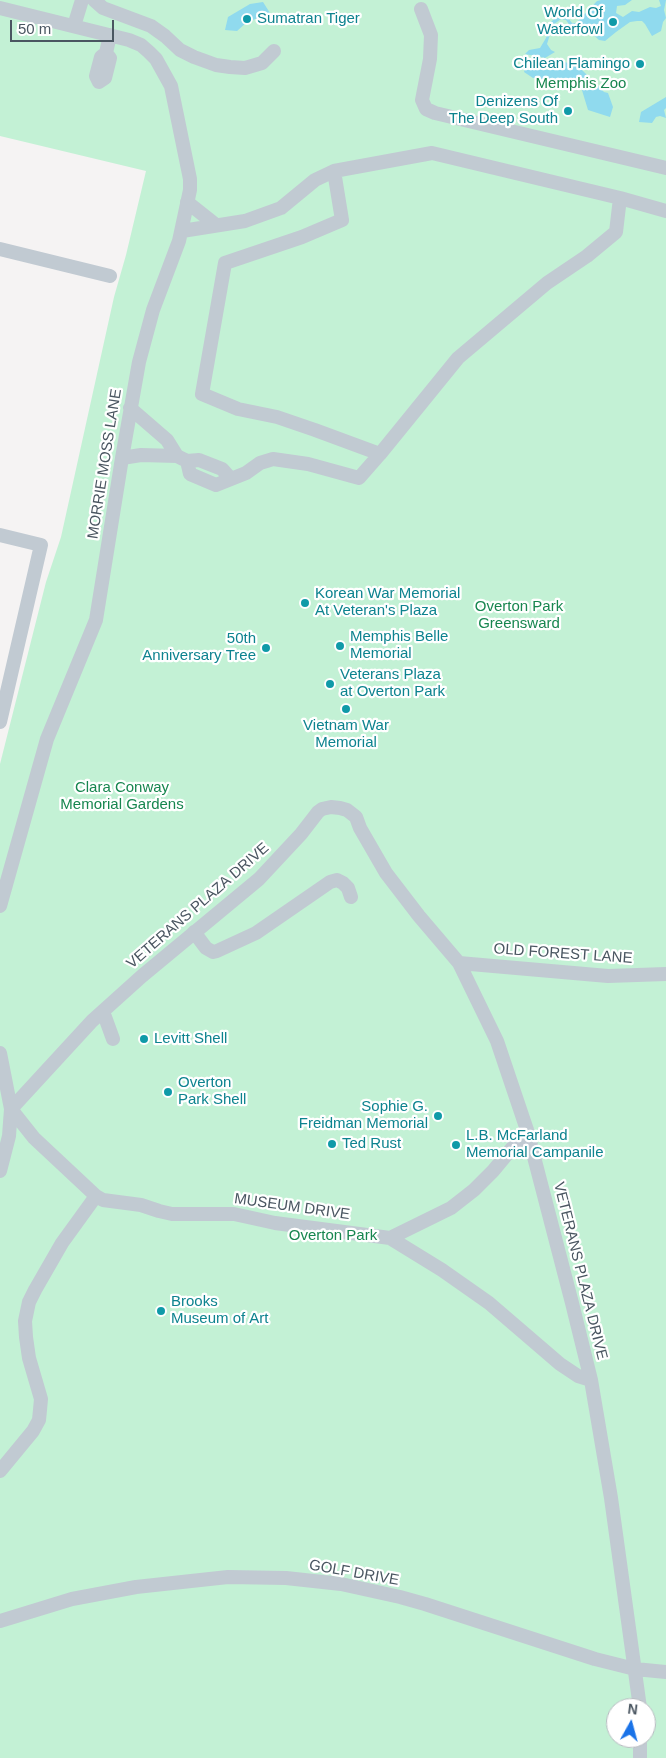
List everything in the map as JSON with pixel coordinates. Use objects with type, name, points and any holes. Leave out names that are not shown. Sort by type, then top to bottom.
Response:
[{"type":"street","points":[[74,26],[82,0]]},
{"type":"street","points":[[94,0],[103,8],[150,26],[165,36],[180,50],[216,65],[230,68],[246,68],[262,63],[274,51]]},
{"type":"street","name":"MORRIE MOSS LANE","points":[[0,8],[141,44],[156,59],[171,86],[190,179],[182,230],[148,328],[130,408],[96,620],[47,739],[0,906]]},
{"type":"street","points":[[421,9],[431,35],[430,59],[422,100],[426,109],[435,113],[666,168]]},
{"type":"street","points":[[106,53],[110,35]]},
{"type":"street","points":[[182,230],[244,221],[281,208],[314,180],[334,171],[432,153],[620,198],[666,211]]},
{"type":"street","points":[[334,171],[342,220],[302,237],[225,263],[202,394],[238,408],[277,417],[380,454]]},
{"type":"street","points":[[122,458],[141,455],[199,460],[222,469],[231,479],[246,473],[260,463],[273,459],[308,464],[359,478],[458,358],[547,283],[587,256],[616,232],[620,198]]},
{"type":"street","points":[[187,202],[216,225]]},
{"type":"street","points":[[0,249],[110,276]]},
{"type":"street","points":[[130,408],[166,440],[182,458]]},
{"type":"street","points":[[0,535],[41,545],[0,722]]},
{"type":"street","name":"VETERANS PLAZA DRIVE","points":[[11,1110],[102,1012],[259,878],[301,834],[318,812],[331,807],[340,808],[347,810],[356,817],[360,828],[386,873],[459,963],[497,1042],[527,1130],[591,1380],[611,1498],[639,1698]]},
{"type":"street","points":[[194,932],[206,948],[217,952],[256,933],[330,882],[337,880],[343,883],[348,888],[351,897]]},
{"type":"street","name":"OLD FOREST LANE","points":[[459,963],[608,976],[666,974]]},
{"type":"street","points":[[102,1012],[106,1017],[113,1039]]},
{"type":"street","points":[[0,1052],[11,1110],[8,1136],[0,1171]]},
{"type":"street","name":"MUSEUM DRIVE","points":[[11,1110],[34,1138],[96,1196],[103,1200],[141,1205],[172,1214],[234,1214],[275,1223],[390,1238],[442,1270],[489,1303],[560,1364],[578,1376],[591,1380]]},
{"type":"street","points":[[390,1238],[451,1208],[493,1171],[527,1130]]},
{"type":"street","points":[[0,1471],[33,1431],[39,1420],[40,1399],[29,1358],[26,1336],[25,1321],[30,1302],[62,1243],[96,1196]]},
{"type":"street","name":"GOLF DRIVE","points":[[0,1621],[72,1599],[136,1587],[228,1577],[286,1578],[342,1584],[400,1597],[595,1659],[635,1668],[666,1672]]},
{"type":"green space","name":"Overton Park","points":[[0,0],[666,0],[666,1758],[0,1758],[0,764],[46,582],[61,537],[114,297],[146,171],[0,136]]},
{"type":"water","points":[[632,0],[625,5],[617,6],[616,13],[623,17],[632,11],[639,12],[650,7],[656,8],[661,6],[659,0],[666,0],[664,10],[666,18],[661,31],[652,36],[642,21],[630,22],[605,41],[599,40],[586,28],[571,27],[566,20],[561,19],[553,25],[547,44],[555,52],[545,58],[525,54],[529,50],[540,48],[546,38],[551,22],[555,18],[564,17],[568,18],[572,23],[576,23],[597,1]]},
{"type":"water","points":[[263,2],[270,13],[270,21],[264,21],[261,17],[247,22],[237,31],[225,30],[228,17],[250,4]]},
{"type":"water","points":[[562,61],[579,67],[604,92],[608,93],[613,107],[610,117],[588,110],[581,87],[570,84],[554,87],[540,78],[533,78],[524,72],[524,65],[548,70]]},
{"type":"water","points":[[666,97],[666,108],[664,110],[666,118],[656,117],[652,123],[639,122],[641,112]]},
{"type":"place","name":"Sumatran Tiger","points":[[247,19]]},
{"type":"place","name":"World Of Waterfowl","points":[[613,22]]},
{"type":"place","name":"Chilean Flamingo","points":[[640,64]]},
{"type":"place","name":"Denizens Of The Deep South","points":[[568,111]]},
{"type":"place","name":"Korean War Memorial At Veteran's Plaza","points":[[305,603]]},
{"type":"place","name":"Memphis Belle Memorial","points":[[340,646]]},
{"type":"place","name":"50th Anniversary Tree","points":[[266,648]]},
{"type":"place","name":"Veterans Plaza at Overton Park","points":[[330,684]]},
{"type":"place","name":"Vietnam War Memorial","points":[[346,709]]},
{"type":"place","name":"Levitt Shell","points":[[144,1039]]},
{"type":"place","name":"Overton Park Shell","points":[[168,1092]]},
{"type":"place","name":"Sophie G. Freidman Memorial","points":[[438,1116]]},
{"type":"place","name":"Ted Rust","points":[[332,1144]]},
{"type":"place","name":"L.B. McFarland Memorial Campanile","points":[[456,1145]]},
{"type":"place","name":"Brooks Museum of Art","points":[[161,1311]]},
{"type":"park label","name":"Memphis Zoo","points":[[581,84]]},
{"type":"park label","name":"Overton Park Greensward","points":[[519,616]]},
{"type":"park label","name":"Clara Conway Memorial Gardens","points":[[122,796]]}]
